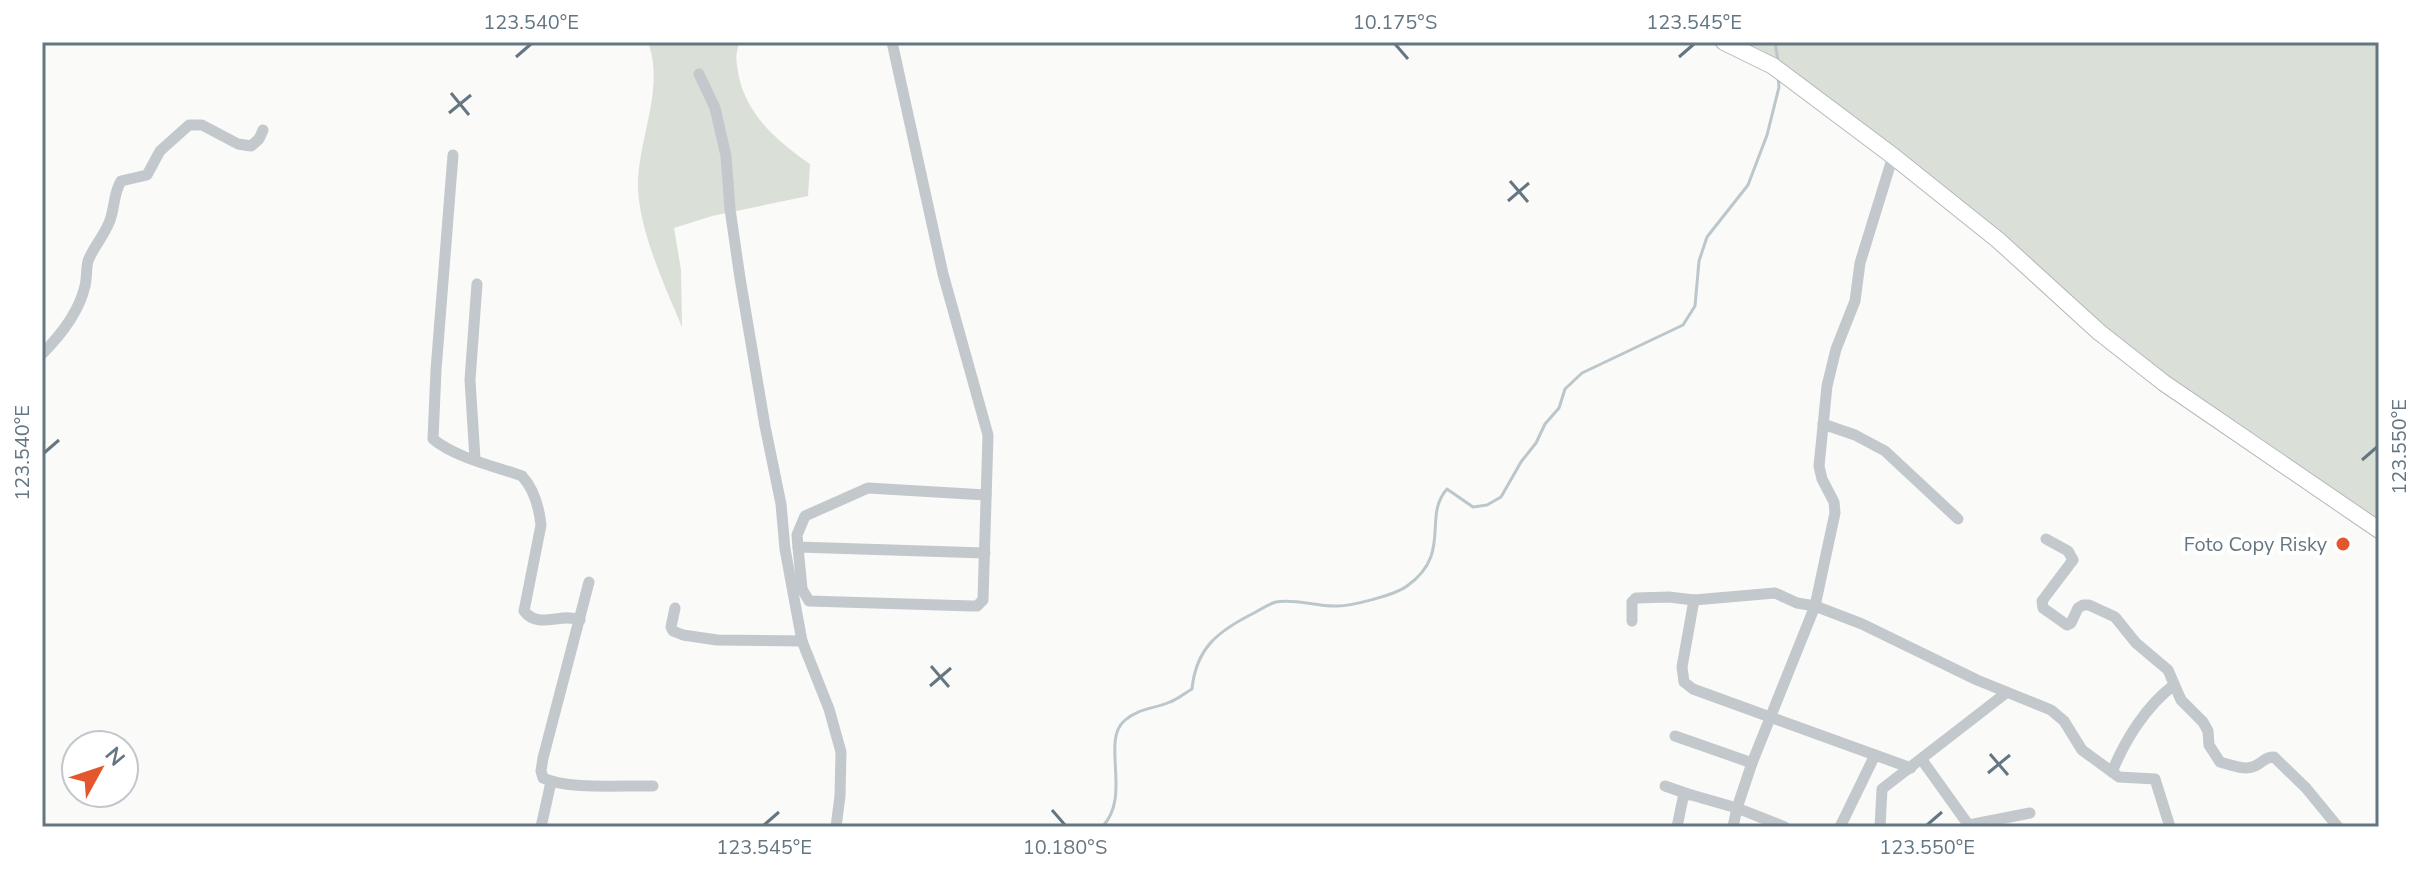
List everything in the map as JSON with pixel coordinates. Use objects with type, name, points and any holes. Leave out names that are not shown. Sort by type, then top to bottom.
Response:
[{"type":"highway","points":[[1724,42],[1779,70],[1893,156],[1998,240],[2099,332],[2144,368],[2209,416],[2379,530]]},
{"type":"street","points":[[892,42],[943,274],[986,423],[989,450],[983,600],[977,606],[809,601],[802,589],[797,535],[805,516],[868,488],[986,495]]},
{"type":"street","points":[[699,74],[715,108],[726,156],[740,278],[802,641],[829,709],[841,752],[836,827]]},
{"type":"street","points":[[42,354],[72,317],[80,301],[86,283],[87,264],[107,230],[121,181],[147,175],[160,151],[189,125],[202,125],[238,144],[251,146],[263,130]]},
{"type":"street","points":[[453,155],[433,439],[522,476],[528,482],[536,500],[541,525],[524,611],[542,621],[573,617],[580,620]]},
{"type":"street","points":[[1733,827],[1752,763],[1815,606],[1835,513],[1834,502],[1824,485],[1819,466],[1830,368],[1855,301],[1860,263],[1893,156]]},
{"type":"street","points":[[475,459],[470,380],[477,284]]},
{"type":"street","points":[[1823,424],[1855,435],[1885,451],[1958,519]]},
{"type":"street","points":[[2046,539],[2068,551],[2073,560],[2042,601],[2043,608],[2067,625],[2083,605],[2115,617],[2136,643],[2168,670],[2181,700],[2203,722],[2208,731],[2209,745],[2220,762],[2245,768],[2254,767],[2267,757],[2274,757],[2306,788],[2338,827]]},
{"type":"street","points":[[798,547],[985,553]]},
{"type":"street","points":[[589,582],[543,758],[543,778],[551,782],[592,786],[653,786]]},
{"type":"street","points":[[1632,621],[1632,602],[1636,598],[1694,600],[1775,593],[1797,603],[1815,606],[1862,624],[2057,714],[2082,750],[2112,772],[2128,779],[2155,779],[2170,827]]},
{"type":"street","points":[[1694,600],[1682,667],[1684,682],[1693,689],[1911,768]]},
{"type":"street","points":[[675,608],[671,627],[683,635],[717,640],[802,641]]},
{"type":"street","points":[[2112,772],[2147,711],[2159,696],[2174,685]]},
{"type":"street","points":[[1880,827],[1882,789],[2006,693]]},
{"type":"street","points":[[1675,736],[1752,763]]},
{"type":"street","points":[[1840,827],[1875,755]]},
{"type":"street","points":[[1922,760],[1970,826],[2030,813]]},
{"type":"street","points":[[541,827],[551,782]]},
{"type":"street","points":[[1665,786],[1737,808],[1783,827]]},
{"type":"street","points":[[1677,827],[1683,798],[1688,794]]},
{"type":"shaded area","points":[[648,42],[740,42],[737,64],[742,87],[755,114],[786,146],[810,164],[808,196],[712,216],[674,228],[681,270],[682,327],[651,248],[639,200],[640,161],[654,81]]},
{"type":"shaded area","points":[[1741,42],[2379,42],[2379,527],[2116,339],[1918,170],[1763,51]]},
{"type":"waterway","points":[[1775,42],[1778,61]]},
{"type":"waterway","points":[[1102,827],[1111,815],[1115,801],[1115,742],[1118,730],[1124,721],[1135,714],[1173,701],[1192,689],[1198,662],[1220,634],[1276,602],[1344,606],[1384,596],[1407,586],[1421,574],[1429,561],[1437,511],[1447,489],[1473,507],[1487,505],[1501,497],[1545,424],[1559,408],[1565,389],[1582,373],[1683,325],[1695,306],[1699,261],[1707,237],[1748,185],[1767,135],[1779,87],[1778,77]]},
{"type":"place","name":"Foto Copy Risky","points":[[2343,544]]}]
